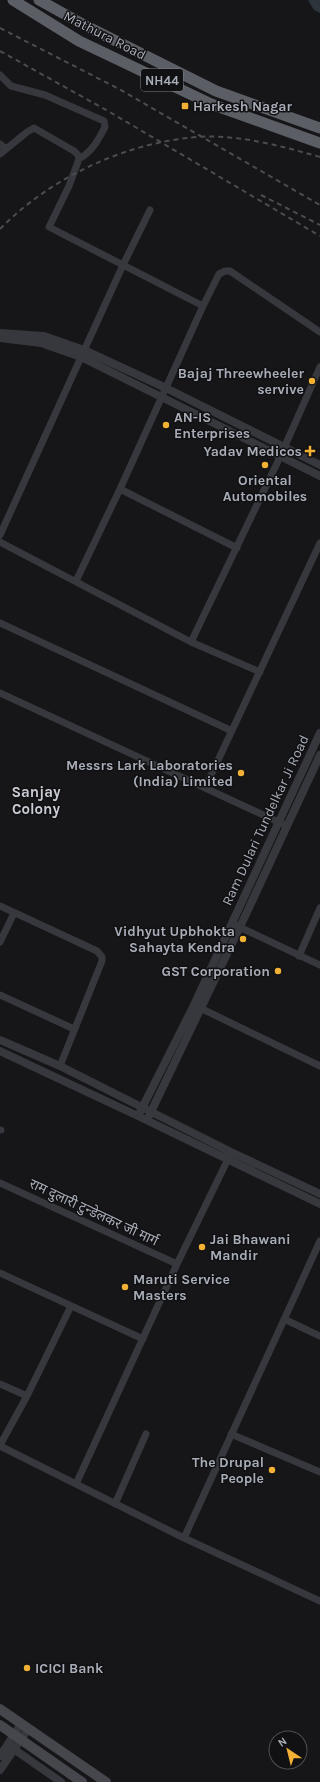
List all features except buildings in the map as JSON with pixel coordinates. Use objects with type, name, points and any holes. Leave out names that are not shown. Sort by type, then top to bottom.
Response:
[{"type":"highway","name":"Mathura Road","points":[[13,0],[79,41],[211,104],[320,143]]},
{"type":"highway","name":"Mathura Road","points":[[39,0],[86,26],[216,91],[320,128]]},
{"type":"main road","points":[[0,1709],[106,1782]]},
{"type":"main road","points":[[0,1725],[82,1782]]},
{"type":"street","points":[[0,75],[11,86],[45,95],[104,121],[105,127],[97,142],[91,151],[79,159],[70,186],[49,227],[203,306]]},
{"type":"street","points":[[0,154],[34,128],[74,151],[78,155],[79,159]]},
{"type":"street","points":[[0,144],[6,149]]},
{"type":"street","points":[[0,535],[123,265],[150,210]]},
{"type":"street","points":[[76,581],[120,490],[203,306],[219,274],[225,271],[230,271],[320,332]]},
{"type":"street","points":[[0,332],[44,336],[82,354],[166,388],[320,465]]},
{"type":"street","points":[[0,338],[41,344],[82,354],[162,398],[320,476]]},
{"type":"street","points":[[191,642],[280,457],[320,367]]},
{"type":"street","points":[[120,490],[237,548]]},
{"type":"street","points":[[0,542],[191,642],[260,672]]},
{"type":"street","points":[[204,788],[320,543]]},
{"type":"street","points":[[0,623],[232,731]]},
{"type":"street","points":[[0,694],[287,826]]},
{"type":"street","name":"Ram Dulari Tundelkar Ji Road","points":[[140,1112],[194,1005],[320,733]]},
{"type":"street","name":"Ram Dulari Tundelkar Ji Road","points":[[149,1116],[202,1008],[320,755]]},
{"type":"street","points":[[0,906],[97,951],[102,957],[102,961],[60,1066]]},
{"type":"street","points":[[299,956],[320,908]]},
{"type":"street","points":[[0,942],[14,913]]},
{"type":"street","points":[[231,924],[320,965]]},
{"type":"street","points":[[0,995],[74,1029]]},
{"type":"street","points":[[194,1005],[320,1066]]},
{"type":"street","points":[[0,1040],[60,1066],[140,1112]]},
{"type":"street","points":[[0,1051],[149,1116],[320,1204]]},
{"type":"street","points":[[229,1156],[320,1194]]},
{"type":"street","points":[[76,1484],[177,1264],[229,1156]]},
{"type":"street","name":"राम दुलारी टुन्डेलकर जी मार्ग","points":[[0,1183],[177,1264]]},
{"type":"street","points":[[184,1538],[320,1241]]},
{"type":"street","points":[[0,1273],[143,1339]]},
{"type":"street","points":[[71,1306],[27,1396],[0,1445],[184,1538],[320,1601]]},
{"type":"street","points":[[284,1319],[320,1336]]},
{"type":"street","points":[[0,1384],[27,1396]]},
{"type":"street","points":[[115,1504],[146,1434]]},
{"type":"street","points":[[231,1434],[320,1472]]},
{"type":"street","points":[[0,1770],[11,1748],[25,1727]]},
{"type":"street","points":[[0,1756],[11,1748]]},
{"type":"street","points":[[11,1748],[61,1782]]},
{"type":"shaded area","points":[[308,0],[320,0],[320,13],[314,10]]},
{"type":"railway","points":[[0,28],[119,89],[320,205]]},
{"type":"railway","points":[[0,51],[108,111],[320,236]]},
{"type":"railway","points":[[0,229],[20,210],[66,179],[116,155],[143,147],[197,137],[228,137],[275,145],[320,157]]},
{"type":"railway","points":[[261,195],[320,225]]},
{"type":"place","name":"Harkesh Nagar","points":[[185,106]]},
{"type":"place","name":"Bajaj Threewheeler servive","points":[[312,381]]},
{"type":"place","name":"AN-IS Enterprises","points":[[166,425]]},
{"type":"place","name":"Yadav Medicos","points":[[310,451]]},
{"type":"place","name":"Oriental Automobiles","points":[[265,465]]},
{"type":"place","name":"Messrs Lark Laboratories (India) Limited","points":[[241,773]]},
{"type":"place","name":"Vidhyut Upbhokta Sahayta Kendra","points":[[243,939]]},
{"type":"place","name":"GST Corporation","points":[[278,971]]},
{"type":"place","name":"Jai Bhawani Mandir","points":[[202,1247]]},
{"type":"place","name":"Maruti Service Masters","points":[[125,1287]]},
{"type":"place","name":"The Drupal People","points":[[272,1470]]},
{"type":"place","name":"ICICI Bank","points":[[27,1668]]},
{"type":"district","name":"Sanjay Colony","points":[[36,800]]}]
